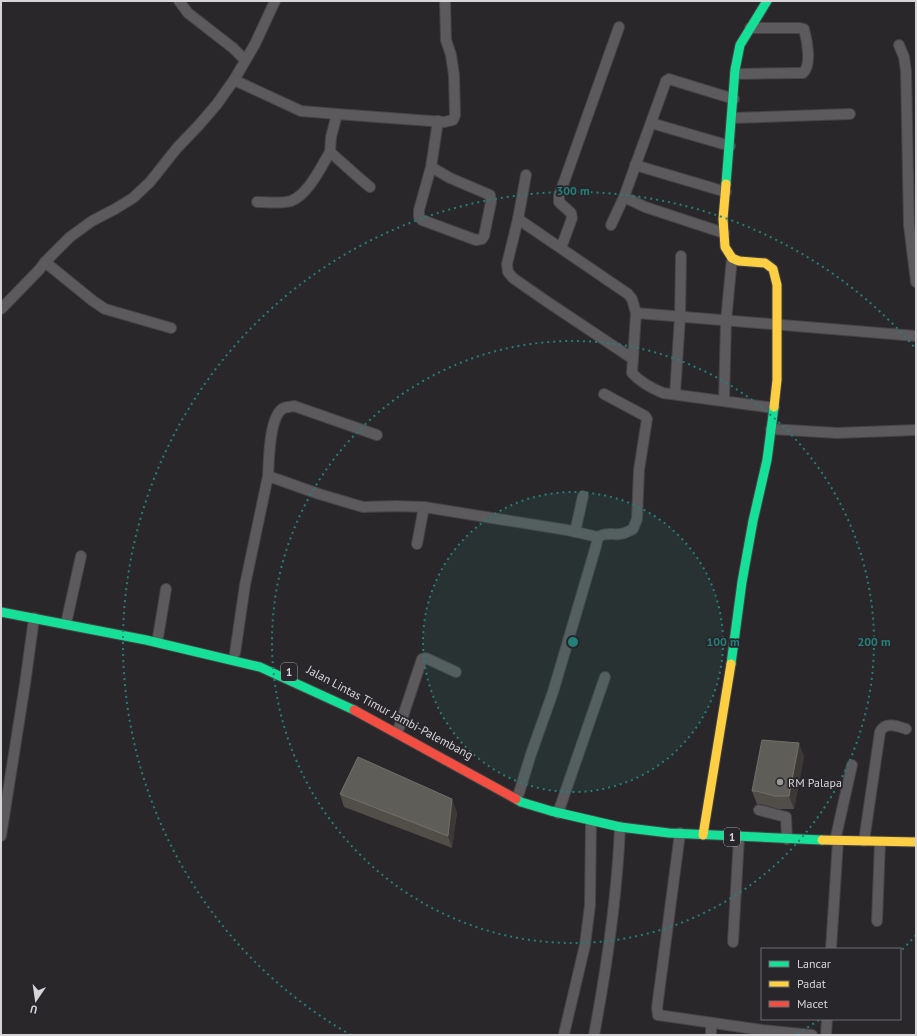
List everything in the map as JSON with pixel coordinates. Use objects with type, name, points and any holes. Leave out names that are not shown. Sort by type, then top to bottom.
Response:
[{"type":"main road","points":[[703,835],[726,698],[742,582],[753,522],[767,460],[777,380],[777,285],[773,270],[765,263],[740,261],[732,258],[725,247],[723,219],[735,74],[740,45],[767,1]]},
{"type":"main road","name":"Jalan Lintas Timur Jambi-Palembang","points":[[1,606],[235,653],[261,661],[286,671],[399,728],[554,812]]},
{"type":"main road","name":"Jalan Lintas Timur Jambi-Palembang","points":[[1,612],[146,640],[260,667],[362,714],[516,800],[554,812],[620,827],[703,835],[836,841],[916,842]]},
{"type":"street","points":[[179,1],[188,13],[233,48],[244,60]]},
{"type":"street","points":[[1,309],[45,262],[70,238],[92,221],[134,198],[150,182],[177,148],[200,125],[234,80],[244,60],[255,44],[275,1]]},
{"type":"street","points":[[234,80],[301,111],[444,122],[453,120],[455,114],[454,75],[451,56],[446,40],[445,1]]},
{"type":"street","points":[[561,248],[572,218],[570,213],[559,202],[559,196],[619,27]]},
{"type":"street","points":[[735,74],[797,74],[803,73],[806,70],[809,51],[804,30],[800,28],[750,28]]},
{"type":"street","points":[[899,45],[904,57],[911,86],[909,225],[916,282]]},
{"type":"street","points":[[611,225],[624,197],[666,81],[669,79],[734,99]]},
{"type":"street","points":[[257,202],[290,201],[299,197],[305,191],[330,152],[331,137],[337,114]]},
{"type":"street","points":[[732,118],[850,114]]},
{"type":"street","points":[[431,167],[450,178],[490,195],[491,202],[484,236],[482,239],[476,240],[422,220],[419,217],[419,210],[431,167],[438,121]]},
{"type":"street","points":[[651,123],[730,146]]},
{"type":"street","points":[[330,152],[353,174],[370,187]]},
{"type":"street","points":[[635,165],[726,192]]},
{"type":"street","points":[[526,175],[518,219],[507,264],[508,272],[513,278],[633,359]]},
{"type":"street","points":[[624,197],[645,207],[724,233]]},
{"type":"street","points":[[518,219],[628,294],[632,299],[636,313],[632,373],[641,382],[663,393],[774,408]]},
{"type":"street","points":[[675,394],[680,317],[681,256]]},
{"type":"street","points":[[724,401],[726,321],[732,258]]},
{"type":"street","points":[[45,262],[105,309],[171,328]]},
{"type":"street","points":[[636,313],[916,336]]},
{"type":"street","points":[[268,476],[319,494],[363,507],[424,507],[598,537],[604,534],[621,534],[633,529],[637,519],[639,470],[647,420],[646,416],[604,394]]},
{"type":"street","points":[[235,653],[245,585],[268,476],[270,444],[275,417],[282,409],[294,406],[377,435]]},
{"type":"street","points":[[772,428],[837,433],[916,430]]},
{"type":"street","points":[[575,532],[583,496]]},
{"type":"street","points":[[417,544],[424,507]]},
{"type":"street","points":[[519,793],[553,692],[598,537]]},
{"type":"street","points":[[67,619],[81,556]]},
{"type":"street","points":[[158,637],[166,589]]},
{"type":"street","points":[[1,836],[5,783],[34,618]]},
{"type":"street","points":[[399,728],[422,659],[425,658],[456,672]]},
{"type":"street","points":[[554,812],[605,677]]},
{"type":"street","points":[[864,841],[880,732],[884,726],[888,725],[895,725],[906,729]]},
{"type":"street","points":[[831,948],[836,841],[852,765]]},
{"type":"street","points":[[759,810],[786,817],[787,839]]},
{"type":"street","points":[[564,1034],[585,945],[590,905],[590,820]]},
{"type":"street","points":[[594,1035],[613,916],[618,873],[620,827]]},
{"type":"street","points":[[680,833],[657,1012],[658,1015],[812,1035]]},
{"type":"street","points":[[733,942],[739,837]]},
{"type":"street","points":[[877,921],[880,842]]},
{"type":"street","points":[[826,1035],[827,1020]]},
{"type":"street","points":[[711,1023],[711,1035]]},
{"type":"building","name":"RM Palapa","points":[[762,740],[799,743],[789,796],[775,796],[752,791]]},
{"type":"building","points":[[358,757],[452,799],[448,836],[340,794]]},
{"type":"traffic: fast","points":[[726,184],[735,70],[740,45],[767,1]]},
{"type":"traffic: fast","points":[[731,664],[742,582],[753,521],[767,460],[774,407]]},
{"type":"traffic: fast","points":[[1,612],[146,640],[260,667],[354,710]]},
{"type":"traffic: fast","points":[[516,799],[521,802],[551,811],[620,827],[669,833],[822,840]]},
{"type":"traffic: slow","points":[[726,184],[723,219],[725,247],[732,258],[739,261],[765,263],[773,269],[777,285],[777,380],[774,407]]},
{"type":"traffic: slow","points":[[703,835],[731,664]]},
{"type":"traffic: slow","points":[[822,840],[916,842]]},
{"type":"traffic: jam","points":[[354,710],[516,799]]},
{"type":"place","name":"RM Palapa","points":[[780,782]]}]
